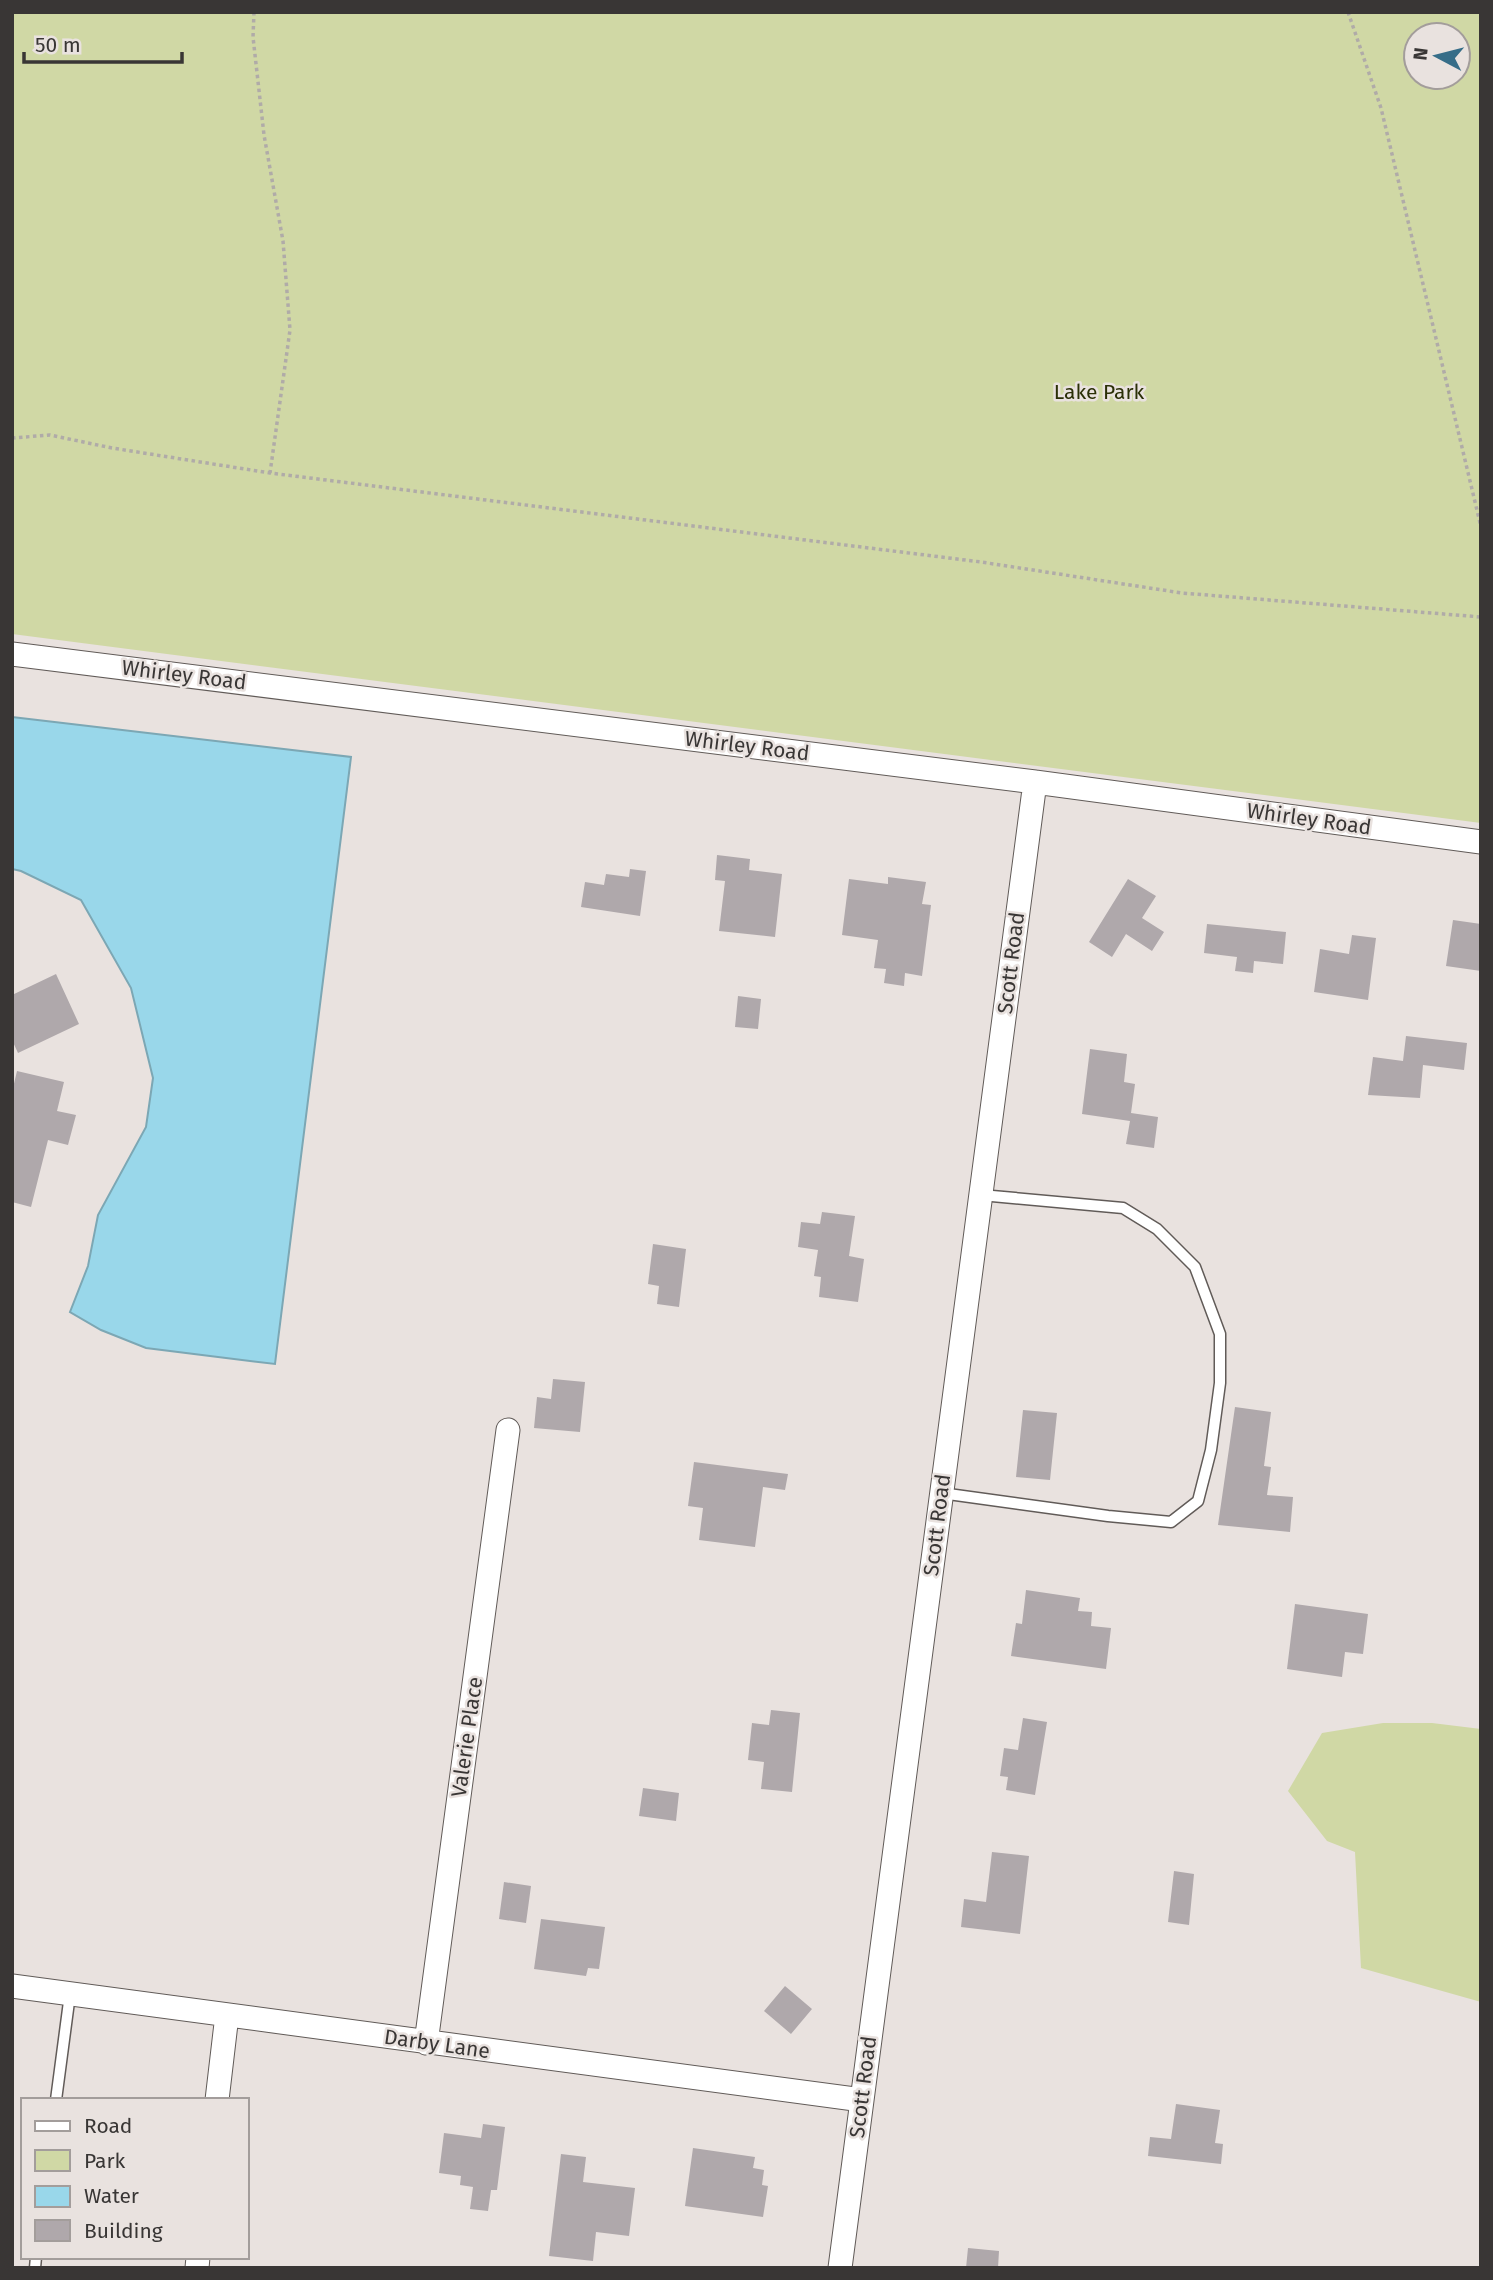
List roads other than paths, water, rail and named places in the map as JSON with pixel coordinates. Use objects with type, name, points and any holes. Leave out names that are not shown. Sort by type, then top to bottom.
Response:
[{"type":"street","name":"Whirley Road","points":[[12,654],[1035,782],[1481,842]]},
{"type":"street","name":"Scott Road","points":[[840,2268],[1035,782]]},
{"type":"street","name":"Valerie Place","points":[[426,2043],[508,1430]]},
{"type":"street","name":"Darby Lane","points":[[12,1986],[862,2100]]},
{"type":"street","points":[[217,2098],[227,2015]]},
{"type":"lane","points":[[942,1493],[1086,1514],[1171,1522],[1198,1500],[1211,1450],[1220,1382],[1220,1334],[1195,1267],[1157,1229],[1123,1208],[981,1195]]},
{"type":"lane","points":[[56,2098],[70,1994]]},
{"type":"water","points":[[12,717],[351,757],[275,1364],[146,1348],[101,1330],[70,1312],[88,1266],[98,1215],[146,1127],[153,1078],[131,988],[81,900],[12,869]]},
{"type":"park label","name":"Lake Park","points":[[1099,392]]}]
